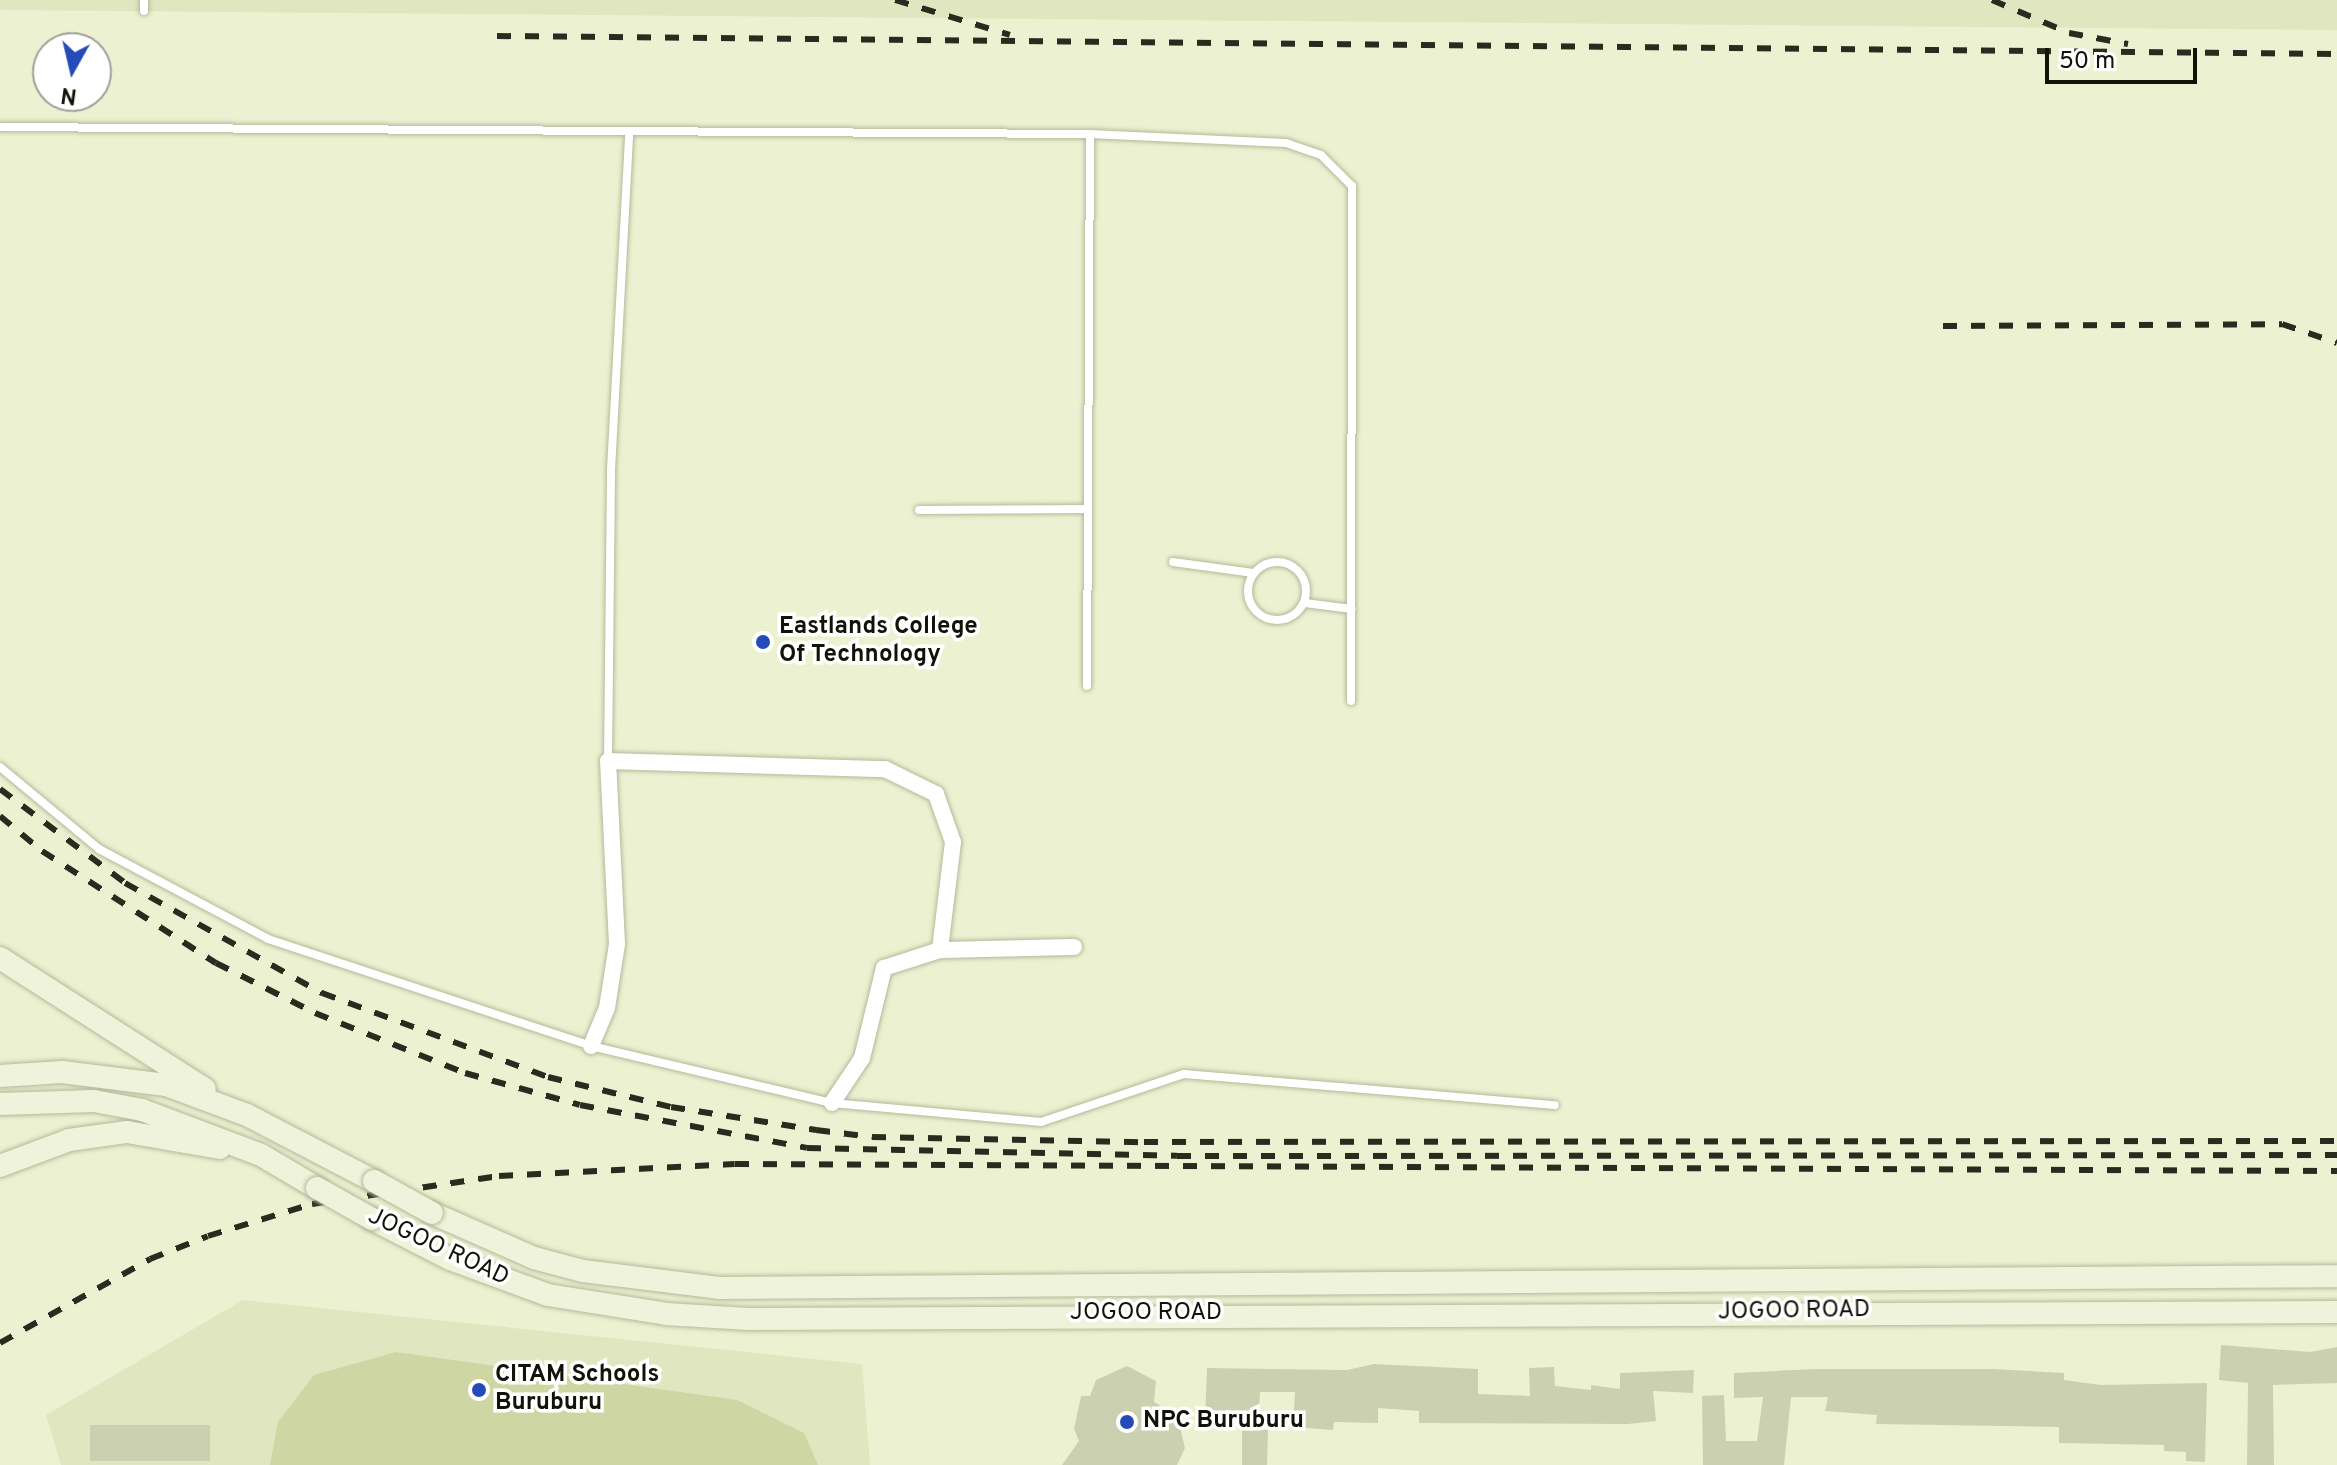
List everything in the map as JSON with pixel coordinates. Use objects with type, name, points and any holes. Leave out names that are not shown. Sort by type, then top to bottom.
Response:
[{"type":"main road","points":[[0,958],[247,1115]]},
{"type":"main road","name":"JOGOO ROAD","points":[[0,1076],[62,1072],[166,1085],[247,1115],[432,1213],[534,1258],[583,1271],[719,1288],[2337,1276]]},
{"type":"main road","name":"JOGOO ROAD","points":[[0,1104],[50,1100],[118,1106],[195,1127],[261,1155],[372,1219],[450,1259],[548,1295],[666,1314],[749,1319],[2337,1312]]},
{"type":"main road","points":[[0,1166],[69,1140],[127,1132],[261,1155]]},
{"type":"street","points":[[591,1046],[607,1008],[617,944],[608,761],[885,769],[936,794],[953,842],[940,950]]},
{"type":"street","points":[[832,1103],[862,1058],[884,968],[940,950],[1074,947]]},
{"type":"lane","points":[[144,0],[144,11]]},
{"type":"lane","points":[[0,127],[1090,134],[1286,143],[1321,155],[1352,186],[1351,701]]},
{"type":"lane","points":[[608,761],[611,470],[629,133]]},
{"type":"lane","points":[[1087,686],[1090,134]]},
{"type":"lane","points":[[919,510],[1088,509]]},
{"type":"lane","points":[[1271,561],[1292,564],[1306,581],[1305,603],[1291,617],[1272,620],[1254,610],[1247,592],[1253,573],[1271,561]]},
{"type":"lane","points":[[1173,562],[1253,573]]},
{"type":"lane","points":[[1305,603],[1352,609]]},
{"type":"lane","points":[[0,767],[99,849],[268,939],[591,1046],[832,1103],[1041,1122],[1184,1074],[1555,1105]]},
{"type":"shaded area","points":[[0,0],[2337,0],[2337,30],[0,10]]},
{"type":"shaded area","name":"CITAM Schools Buruburu","points":[[243,1300],[862,1364],[870,1465],[61,1465],[46,1415]]},
{"type":"shaded area","points":[[396,1352],[737,1400],[804,1433],[818,1465],[270,1465],[278,1422],[314,1375]]},
{"type":"building","points":[[2221,1345],[2310,1352],[2337,1347],[2337,1383],[2273,1385],[2274,1465],[2247,1465],[2248,1383],[2219,1380]]},
{"type":"building","points":[[1374,1364],[1478,1369],[1478,1394],[1530,1396],[1529,1368],[1554,1367],[1555,1386],[1591,1390],[1591,1385],[1620,1389],[1620,1373],[1694,1370],[1693,1393],[1653,1391],[1656,1421],[1628,1424],[1419,1423],[1419,1411],[1378,1408],[1378,1423],[1334,1422],[1333,1430],[1293,1427],[1295,1392],[1260,1392],[1258,1430],[1268,1430],[1267,1465],[1242,1465],[1242,1421],[1205,1420],[1207,1368],[1347,1370]]},
{"type":"building","name":"NPC Buruburu","points":[[1127,1366],[1156,1381],[1154,1402],[1177,1415],[1185,1448],[1177,1465],[1062,1465],[1079,1441],[1074,1429],[1081,1396],[1090,1396],[1096,1380]]},
{"type":"building","points":[[1814,1369],[1993,1369],[2064,1373],[2064,1380],[2101,1385],[2207,1383],[2205,1462],[2186,1461],[2186,1452],[2164,1451],[2164,1445],[2059,1443],[2059,1427],[1876,1424],[1877,1415],[1825,1411],[1828,1397],[1791,1397],[1784,1465],[1703,1465],[1702,1396],[1724,1395],[1726,1441],[1757,1441],[1763,1397],[1734,1398],[1734,1373]]},
{"type":"building","points":[[90,1425],[210,1425],[210,1461],[90,1461]]},
{"type":"railway","points":[[895,0],[1010,35]]},
{"type":"railway","points":[[1992,0],[2069,33],[2128,44]]},
{"type":"railway","points":[[497,36],[2337,54]]},
{"type":"railway","points":[[1943,326],[2282,324],[2337,343]]},
{"type":"railway","points":[[0,789],[125,883],[322,993],[548,1077],[671,1107],[816,1130],[872,1137],[1144,1142],[2337,1141]]},
{"type":"railway","points":[[0,816],[42,851],[216,963],[315,1013],[465,1073],[580,1105],[807,1148],[1177,1156],[2337,1155]]},
{"type":"railway","points":[[0,1343],[150,1259],[208,1236],[312,1204],[499,1176],[735,1164],[2337,1171]]},
{"type":"place","name":"Eastlands College Of Technology","points":[[763,642]]},
{"type":"place","name":"CITAM Schools Buruburu","points":[[479,1390]]},
{"type":"place","name":"NPC Buruburu","points":[[1127,1422]]}]
